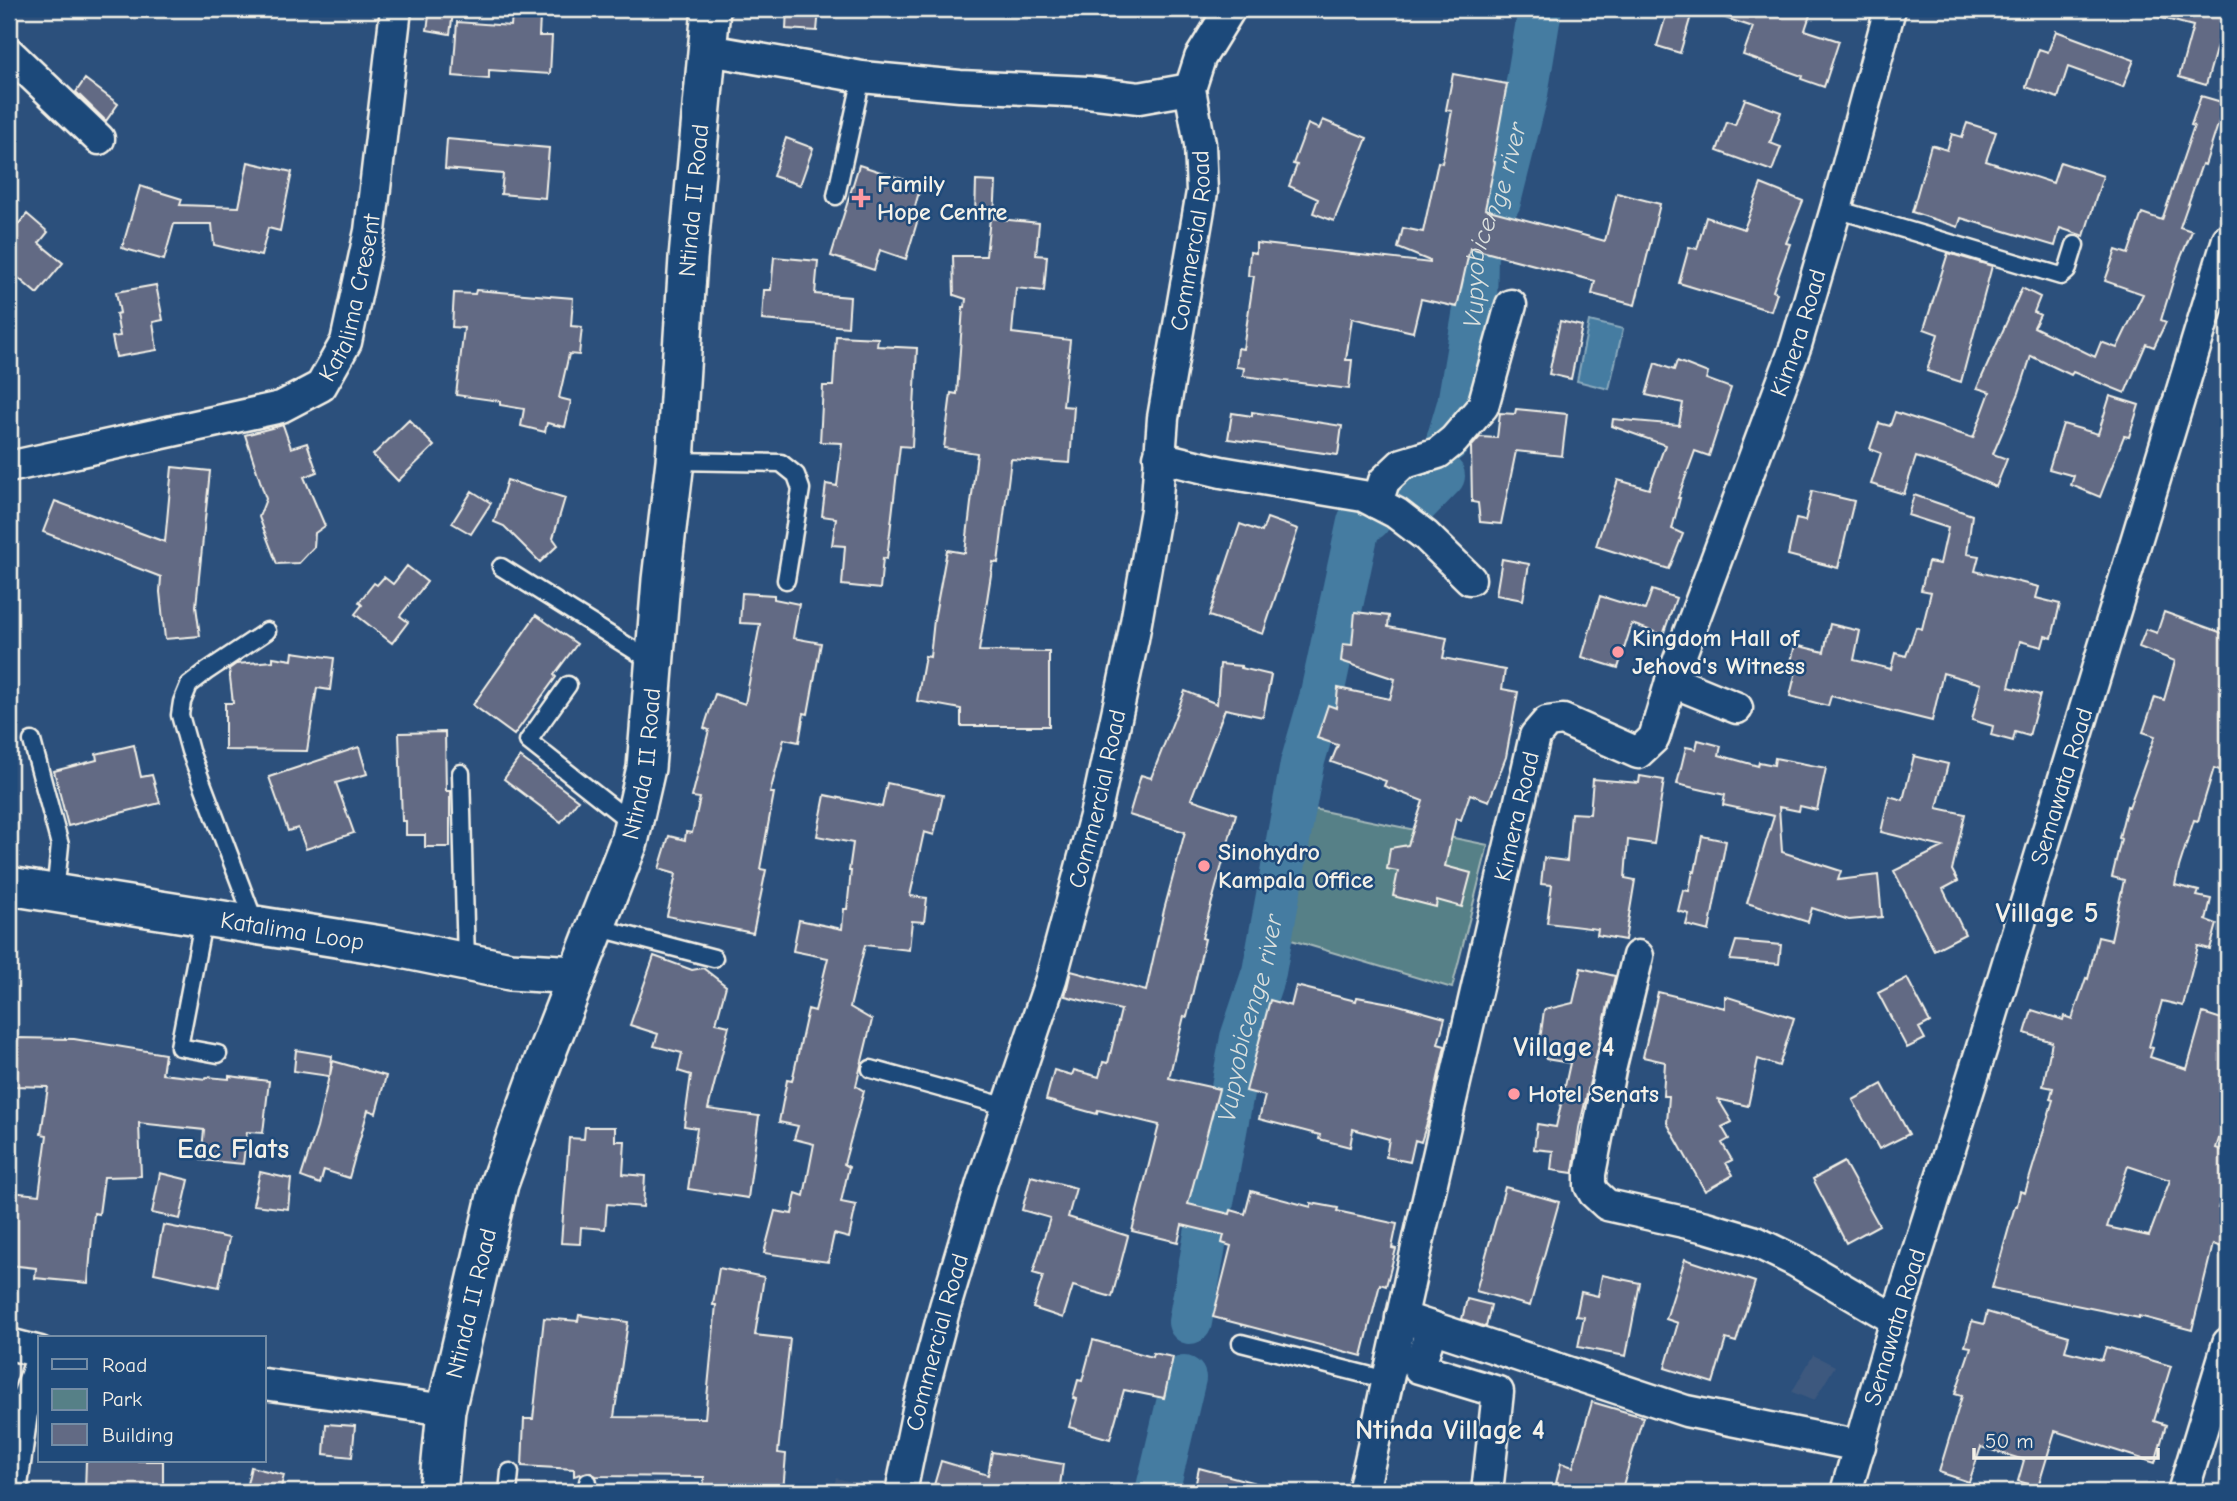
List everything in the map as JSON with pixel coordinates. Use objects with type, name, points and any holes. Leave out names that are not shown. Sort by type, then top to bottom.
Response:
[{"type":"street","name":"Katalima Cresent","points":[[9,467],[281,407],[321,386],[346,342],[370,231],[396,9]]},
{"type":"street","name":"Ntinda II Road","points":[[438,1492],[446,1410],[499,1185],[629,842],[646,768],[675,461],[688,258],[711,9]]},
{"type":"street","name":"Commercial Road","points":[[901,1492],[919,1405],[944,1307],[1051,979],[1096,816],[1133,639],[1156,510],[1163,418],[1202,192],[1200,144],[1190,89],[1200,58],[1230,9]]},
{"type":"street","name":"Kimera Road","points":[[1363,1492],[1535,736],[1547,722],[1563,720],[1638,753],[1654,738],[1671,681],[1796,345],[1836,209],[1884,12]]},
{"type":"street","points":[[709,50],[862,78],[960,86],[1088,92],[1139,98],[1190,89]]},
{"type":"street","points":[[9,53],[99,139]]},
{"type":"street","name":"Semawata Road","points":[[1846,1492],[1896,1320],[2219,306],[2228,239]]},
{"type":"street","points":[[1377,503],[1384,481],[1402,464],[1438,453],[1454,440],[1483,406],[1511,305]]},
{"type":"street","points":[[1159,457],[1221,472],[1363,496],[1396,513],[1426,536],[1470,579]]},
{"type":"street","points":[[1671,681],[1737,708]]},
{"type":"street","name":"Katalima Loop","points":[[9,887],[387,946],[510,971],[577,975]]},
{"type":"street","points":[[1638,956],[1609,1070],[1590,1174],[1590,1186],[1594,1193],[1607,1205],[1706,1227],[1756,1242],[1795,1261],[1896,1320]]},
{"type":"street","points":[[1401,1317],[1686,1411],[1860,1446]]},
{"type":"street","points":[[1432,1327],[1419,1368],[1498,1392],[1487,1492]]},
{"type":"street","points":[[2183,1492],[2228,1343]]},
{"type":"street","points":[[9,1344],[38,1351]]},
{"type":"street","points":[[11,1492],[22,1413],[38,1369]]},
{"type":"street","points":[[266,1384],[446,1410]]},
{"type":"lane","points":[[836,196],[862,78]]},
{"type":"lane","points":[[1836,209],[2061,276],[2067,271],[2074,246]]},
{"type":"lane","points":[[675,461],[781,463],[796,475],[801,489],[786,580]]},
{"type":"lane","points":[[501,567],[655,663]]},
{"type":"lane","points":[[256,926],[190,751],[180,715],[189,685],[267,631]]},
{"type":"lane","points":[[568,685],[528,741],[633,824]]},
{"type":"lane","points":[[32,741],[60,845],[55,894]]},
{"type":"lane","points":[[461,773],[466,962]]},
{"type":"lane","points":[[204,917],[179,1047],[218,1054]]},
{"type":"lane","points":[[596,927],[714,958]]},
{"type":"lane","points":[[871,1069],[1008,1108]]},
{"type":"lane","points":[[1241,1343],[1387,1380]]},
{"type":"lane","points":[[508,1492],[510,1472]]},
{"type":"shaded area","points":[[1589,321],[1623,329],[1609,389],[1577,381]]},
{"type":"shaded area","points":[[1813,1355],[1835,1366],[1814,1401],[1792,1392]]},
{"type":"shaded area","points":[[836,1478],[872,1487],[870,1492],[832,1492]]},
{"type":"green space","points":[[1313,809],[1488,845],[1452,988],[1288,939]]},
{"type":"building","points":[[430,9],[453,13],[450,34],[427,30]]},
{"type":"building","points":[[787,9],[819,9],[817,31],[786,29]]},
{"type":"building","points":[[1668,9],[1693,9],[1680,53],[1657,46]]},
{"type":"building","points":[[1711,9],[1812,9],[1805,30],[1839,41],[1824,87],[1801,79],[1802,76],[1743,55],[1753,27],[1710,13]]},
{"type":"building","points":[[2155,9],[2228,9],[2228,45],[2218,42],[2206,85],[2179,77],[2193,26],[2154,16]]},
{"type":"building","points":[[512,15],[540,17],[539,36],[552,36],[550,74],[489,70],[489,79],[453,76],[457,22],[511,26]]},
{"type":"building","points":[[2056,31],[2134,60],[2123,87],[2068,67],[2058,98],[2026,87],[2039,49],[2048,52]]},
{"type":"building","points":[[1453,74],[1507,84],[1485,209],[1605,241],[1617,193],[1660,204],[1635,305],[1592,294],[1595,281],[1470,248],[1457,307],[1421,299],[1413,332],[1352,318],[1346,360],[1352,360],[1349,389],[1243,376],[1244,368],[1236,367],[1238,348],[1243,349],[1254,276],[1248,276],[1250,252],[1256,253],[1256,243],[1430,263],[1398,248],[1403,228],[1423,232],[1438,162],[1442,163],[1452,111],[1446,110]]},
{"type":"building","points":[[85,79],[118,104],[106,121],[76,92]]},
{"type":"building","points":[[2201,96],[2225,103],[2205,165],[2202,164],[2180,227],[2192,231],[2161,320],[2166,322],[2154,347],[2146,344],[2125,393],[2073,372],[2071,375],[2031,356],[2019,393],[1993,454],[2007,459],[1996,487],[1954,469],[1916,457],[1904,494],[1871,484],[1881,453],[1870,449],[1879,423],[1890,426],[1895,412],[1973,438],[1990,392],[1977,388],[2022,288],[2040,297],[2034,312],[2040,315],[2034,327],[2095,357],[2101,342],[2117,348],[2143,294],[2105,281],[2116,250],[2128,254],[2142,213],[2162,220],[2194,126],[2191,125]]},
{"type":"building","points":[[1745,99],[1781,112],[1770,143],[1781,147],[1772,171],[1717,151],[1727,122],[1735,125]]},
{"type":"building","points":[[1323,120],[1367,138],[1334,221],[1313,213],[1318,199],[1289,186],[1297,165],[1293,164],[1308,124],[1319,129]]},
{"type":"building","points":[[1967,123],[1996,132],[1986,161],[2053,183],[2060,162],[2103,176],[2084,236],[2060,228],[2055,246],[1961,218],[1958,227],[1912,212],[1931,145],[1947,150],[1952,134],[1962,137]]},
{"type":"building","points":[[786,138],[813,148],[800,185],[773,176]]},
{"type":"building","points":[[447,139],[549,148],[545,198],[501,194],[503,174],[445,169]]},
{"type":"building","points":[[248,162],[292,172],[280,231],[268,228],[261,256],[214,245],[212,224],[174,224],[164,260],[122,248],[140,186],[182,199],[180,205],[239,207]]},
{"type":"building","points":[[859,165],[921,185],[912,217],[918,219],[906,259],[880,250],[874,270],[831,256]]},
{"type":"building","points":[[976,181],[996,182],[994,217],[975,216]]},
{"type":"building","points":[[1761,184],[1803,201],[1786,243],[1790,244],[1773,291],[1777,293],[1771,311],[1679,283],[1689,247],[1697,249],[1706,217],[1744,229]]},
{"type":"building","points":[[27,214],[48,232],[39,243],[63,263],[37,294],[9,270],[9,235]]},
{"type":"building","points":[[990,218],[1039,223],[1036,255],[1047,256],[1044,291],[1016,288],[1012,333],[1070,340],[1063,406],[1074,407],[1070,463],[1011,459],[998,563],[993,562],[979,651],[1049,652],[1049,726],[961,726],[961,709],[917,701],[925,656],[930,657],[947,550],[965,553],[977,453],[944,448],[951,393],[957,394],[963,307],[966,299],[954,295],[953,256],[986,256]]},
{"type":"building","points":[[1948,253],[1992,266],[1961,382],[1927,371],[1938,334],[1924,329]]},
{"type":"building","points":[[774,257],[818,261],[815,294],[850,297],[848,327],[762,320],[764,290],[771,290]]},
{"type":"building","points":[[156,285],[163,320],[153,322],[157,350],[116,357],[112,337],[120,336],[116,314],[120,313],[116,292]]},
{"type":"building","points":[[476,290],[573,298],[571,326],[582,327],[579,355],[569,354],[559,398],[571,401],[565,427],[547,423],[545,432],[521,426],[524,409],[500,405],[500,401],[456,395],[464,328],[452,327],[454,293],[475,294]]},
{"type":"building","points":[[1560,321],[1582,326],[1571,379],[1549,374]]},
{"type":"building","points":[[836,336],[878,338],[877,346],[917,348],[912,447],[900,446],[887,559],[883,558],[880,589],[842,585],[845,546],[832,545],[836,518],[822,516],[826,484],[837,486],[842,443],[820,442],[823,386],[833,386]]},
{"type":"building","points":[[1677,361],[1708,373],[1706,379],[1731,388],[1709,456],[1695,451],[1678,498],[1672,529],[1683,534],[1669,569],[1596,546],[1618,480],[1649,489],[1665,445],[1612,426],[1613,419],[1679,425],[1683,403],[1646,395],[1655,363],[1674,370]]},
{"type":"building","points":[[2110,396],[2139,405],[2129,437],[2124,436],[2100,497],[2071,485],[2074,476],[2049,469],[2063,424],[2098,434]]},
{"type":"building","points":[[1516,409],[1567,414],[1562,456],[1516,451],[1501,524],[1480,522],[1478,503],[1472,502],[1471,447],[1480,437],[1497,438],[1500,413],[1515,414]]},
{"type":"building","points":[[1252,412],[1342,426],[1338,455],[1228,439],[1232,413],[1252,416]]},
{"type":"building","points":[[409,420],[434,446],[398,481],[373,455]]},
{"type":"building","points":[[283,425],[291,448],[307,443],[317,472],[304,477],[325,526],[315,533],[314,547],[299,563],[277,564],[259,517],[266,499],[245,435]]},
{"type":"building","points":[[172,467],[210,471],[196,606],[200,636],[165,639],[161,577],[43,532],[55,501],[165,542]]},
{"type":"building","points":[[507,480],[565,498],[553,538],[558,545],[540,562],[504,526],[494,522]]},
{"type":"building","points":[[472,491],[491,503],[471,534],[452,523]]},
{"type":"building","points":[[1812,491],[1854,501],[1838,568],[1788,555],[1796,519],[1805,521]]},
{"type":"building","points":[[1914,495],[1972,515],[1967,554],[1979,556],[1975,571],[2039,587],[2036,598],[2060,604],[2052,638],[2045,636],[2042,647],[2020,641],[2009,687],[2040,695],[2029,736],[2015,732],[2013,741],[1991,735],[1993,726],[1972,720],[1981,684],[1943,673],[1932,721],[1831,696],[1828,706],[1790,696],[1797,667],[1790,666],[1795,645],[1824,652],[1830,624],[1860,631],[1854,660],[1891,669],[1895,653],[1906,656],[1916,627],[1922,629],[1931,592],[1921,590],[1928,562],[1940,564],[1948,528],[1908,515]]},
{"type":"building","points":[[1267,518],[1298,529],[1263,634],[1209,616],[1240,524],[1262,532]]},
{"type":"building","points":[[1502,559],[1529,564],[1523,600],[1496,595]]},
{"type":"building","points":[[407,566],[427,582],[400,616],[408,622],[392,643],[355,614],[362,605],[359,602],[374,583],[377,585],[384,577],[393,584]]},
{"type":"building","points":[[1652,590],[1676,598],[1663,635],[1632,624],[1618,668],[1582,657],[1600,596],[1645,610]]},
{"type":"building","points":[[742,593],[774,595],[774,599],[799,604],[793,638],[821,643],[808,714],[804,713],[799,742],[784,739],[770,793],[774,793],[760,869],[766,870],[753,933],[667,916],[676,874],[659,869],[669,836],[685,840],[686,832],[692,833],[700,798],[692,797],[709,730],[704,728],[715,694],[745,704],[760,624],[740,623]]},
{"type":"building","points":[[1355,612],[1389,616],[1388,627],[1447,638],[1443,658],[1505,670],[1502,689],[1518,692],[1506,757],[1489,801],[1470,794],[1461,820],[1456,818],[1445,866],[1471,873],[1462,907],[1437,900],[1436,907],[1393,896],[1398,871],[1387,869],[1390,848],[1408,845],[1423,801],[1384,786],[1386,781],[1331,762],[1338,745],[1317,738],[1328,705],[1336,708],[1338,688],[1390,699],[1395,679],[1341,661],[1343,644],[1352,645]]},
{"type":"building","points":[[2164,612],[2228,635],[2228,654],[2221,684],[2228,687],[2228,773],[2214,768],[2198,821],[2194,820],[2175,885],[2199,891],[2197,896],[2211,899],[2206,920],[2217,924],[2210,949],[2198,946],[2183,1006],[2162,1001],[2149,1047],[2153,1048],[2150,1057],[2187,1069],[2203,1013],[2228,1021],[2228,1111],[2216,1148],[2228,1152],[2228,1176],[2218,1208],[2228,1211],[2224,1224],[2228,1225],[2228,1232],[2224,1248],[2213,1244],[2192,1330],[2139,1316],[1992,1288],[2015,1206],[2020,1191],[2025,1193],[2053,1100],[2050,1099],[2053,1088],[2043,1086],[2052,1042],[2025,1033],[2032,1010],[2063,1020],[2064,1016],[2072,1019],[2086,978],[2088,979],[2098,937],[2111,940],[2124,880],[2112,877],[2121,839],[2119,838],[2127,806],[2129,807],[2155,736],[2143,732],[2155,697],[2164,700],[2175,661],[2139,647],[2146,629],[2157,633]],"holes":[[[2128,1166],[2170,1180],[2149,1236],[2107,1227]]]},
{"type":"building","points":[[536,615],[577,644],[514,735],[473,705]]},
{"type":"building","points":[[293,652],[334,658],[330,690],[317,688],[307,751],[225,750],[225,703],[233,703],[229,669],[236,664],[273,661],[273,657],[292,660]]},
{"type":"building","points":[[1220,664],[1241,666],[1271,675],[1263,717],[1225,709],[1191,799],[1236,814],[1202,938],[1205,939],[1187,1017],[1184,1016],[1169,1078],[1219,1089],[1188,1204],[1230,1214],[1231,1210],[1245,1214],[1251,1191],[1311,1207],[1311,1203],[1338,1208],[1337,1211],[1397,1224],[1392,1248],[1396,1249],[1386,1286],[1380,1284],[1362,1356],[1213,1317],[1231,1246],[1222,1243],[1224,1235],[1182,1225],[1178,1242],[1132,1231],[1159,1125],[1098,1110],[1097,1114],[1046,1100],[1054,1070],[1072,1075],[1074,1070],[1099,1077],[1103,1062],[1108,1063],[1121,1010],[1065,996],[1071,971],[1146,991],[1185,832],[1129,815],[1141,775],[1151,778],[1185,691],[1217,704]]},
{"type":"building","points":[[445,732],[446,791],[450,791],[450,847],[425,847],[425,835],[406,835],[406,821],[402,821],[399,733]]},
{"type":"building","points":[[1698,740],[1721,746],[1719,755],[1758,766],[1759,762],[1774,765],[1775,758],[1826,768],[1817,810],[1800,806],[1799,811],[1779,807],[1782,852],[1841,871],[1838,880],[1878,875],[1882,917],[1849,920],[1812,908],[1808,922],[1747,903],[1774,816],[1723,805],[1725,795],[1677,784],[1686,747],[1696,749]]},
{"type":"building","points":[[134,745],[141,777],[152,775],[160,803],[68,826],[54,771],[97,760],[96,754]]},
{"type":"building","points":[[359,747],[367,774],[336,783],[354,833],[306,849],[298,828],[288,831],[269,777]]},
{"type":"building","points":[[1914,756],[1948,764],[1937,808],[1965,814],[1952,870],[1958,881],[1943,889],[1965,934],[1934,950],[1894,871],[1943,847],[1881,832],[1889,796],[1903,800]]},
{"type":"building","points":[[520,757],[578,800],[561,822],[504,779]]},
{"type":"building","points":[[1640,776],[1664,780],[1654,844],[1628,840],[1625,878],[1635,880],[1625,940],[1597,935],[1598,929],[1547,923],[1552,885],[1541,884],[1544,858],[1567,861],[1571,813],[1590,814],[1593,779],[1639,783]]},
{"type":"building","points":[[887,783],[943,795],[934,835],[924,832],[910,896],[927,898],[924,922],[912,921],[909,950],[865,945],[850,1007],[872,1020],[856,1086],[864,1091],[844,1164],[849,1167],[841,1202],[856,1205],[849,1238],[834,1234],[828,1262],[764,1253],[775,1211],[792,1214],[796,1193],[804,1196],[814,1144],[794,1139],[798,1126],[779,1122],[787,1080],[792,1081],[808,1009],[815,1011],[828,958],[793,951],[799,920],[842,929],[844,909],[847,909],[853,843],[817,836],[825,795],[882,807]]},
{"type":"building","points":[[1702,836],[1726,841],[1709,931],[1686,925],[1689,914],[1678,911],[1683,890],[1689,891]]},
{"type":"building","points":[[1736,941],[1781,945],[1779,964],[1730,960]]},
{"type":"building","points":[[654,956],[692,970],[703,968],[726,986],[716,1023],[729,1026],[708,1109],[759,1116],[748,1198],[688,1189],[697,1128],[684,1126],[691,1075],[678,1071],[682,1053],[654,1046],[658,1034],[630,1025]]},
{"type":"building","points":[[1581,968],[1615,976],[1579,1128],[1573,1173],[1551,1170],[1553,1151],[1534,1149],[1537,1124],[1556,1127],[1570,1063],[1546,1059],[1537,1042],[1544,1010],[1573,1003]]},
{"type":"building","points":[[1907,978],[1930,1022],[1919,1028],[1925,1039],[1907,1048],[1878,993]]},
{"type":"building","points":[[1296,986],[1356,1001],[1357,997],[1395,1004],[1445,1018],[1438,1044],[1445,1046],[1431,1110],[1421,1142],[1415,1140],[1410,1162],[1386,1157],[1389,1139],[1353,1129],[1350,1147],[1319,1139],[1320,1135],[1259,1119],[1265,1096],[1246,1091],[1270,1000],[1291,1006]]},
{"type":"building","points":[[1658,992],[1725,1008],[1725,996],[1794,1018],[1779,1066],[1758,1059],[1748,1106],[1718,1099],[1732,1122],[1722,1127],[1729,1139],[1722,1143],[1732,1160],[1726,1163],[1733,1175],[1705,1191],[1667,1123],[1669,1096],[1663,1096],[1665,1062],[1643,1057]]},
{"type":"building","points":[[16,1038],[74,1039],[165,1054],[162,1074],[206,1079],[229,1079],[229,1076],[269,1081],[263,1133],[247,1132],[243,1164],[201,1160],[204,1130],[139,1123],[141,1176],[104,1177],[99,1214],[94,1213],[88,1283],[35,1278],[36,1268],[9,1265],[9,1216],[11,1192],[39,1195],[47,1135],[41,1134],[48,1087],[15,1086]]},
{"type":"building","points":[[296,1050],[332,1056],[330,1075],[333,1061],[386,1076],[376,1113],[368,1110],[349,1178],[324,1170],[320,1184],[301,1177],[317,1128],[329,1076],[294,1071]]},
{"type":"building","points":[[1882,1084],[1909,1134],[1879,1149],[1853,1100]]},
{"type":"building","points":[[585,1127],[615,1127],[615,1141],[625,1141],[623,1174],[645,1176],[643,1207],[607,1204],[605,1229],[581,1227],[580,1244],[561,1243],[569,1138],[584,1139]]},
{"type":"building","points":[[1844,1162],[1879,1225],[1846,1243],[1813,1179]]},
{"type":"building","points":[[260,1172],[291,1179],[288,1209],[253,1205]]},
{"type":"building","points":[[160,1173],[189,1180],[180,1219],[152,1213]]},
{"type":"building","points":[[1031,1176],[1076,1188],[1068,1217],[1128,1236],[1112,1297],[1073,1286],[1063,1318],[1033,1308],[1043,1276],[1033,1273],[1050,1218],[1022,1210]]},
{"type":"building","points":[[1505,1187],[1559,1202],[1530,1306],[1476,1291]]},
{"type":"building","points":[[163,1225],[229,1238],[219,1287],[154,1273]]},
{"type":"building","points":[[1685,1259],[1755,1282],[1736,1342],[1726,1339],[1713,1383],[1665,1368],[1678,1323],[1666,1319]]},
{"type":"building","points":[[719,1268],[764,1277],[755,1335],[790,1339],[778,1453],[786,1454],[783,1492],[703,1491],[704,1477],[596,1476],[588,1472],[574,1476],[574,1469],[522,1466],[524,1419],[533,1419],[544,1318],[578,1321],[579,1315],[628,1322],[614,1417],[705,1418],[716,1305],[713,1305]]},
{"type":"building","points":[[1602,1275],[1640,1283],[1626,1356],[1578,1347],[1584,1317],[1576,1316],[1581,1292],[1598,1296]]},
{"type":"building","points":[[1467,1299],[1491,1305],[1486,1327],[1462,1319]]},
{"type":"building","points":[[1987,1312],[2069,1336],[2065,1351],[2102,1360],[2106,1347],[2171,1366],[2154,1421],[2166,1425],[2155,1463],[2055,1431],[2038,1487],[2018,1481],[2024,1460],[1981,1447],[1969,1482],[1939,1472],[1962,1396],[1955,1394],[1971,1347],[1965,1346],[1972,1321],[1984,1324]]},
{"type":"building","points":[[1093,1340],[1152,1357],[1153,1353],[1173,1357],[1164,1398],[1124,1390],[1110,1439],[1069,1427],[1077,1399],[1073,1398],[1078,1380],[1082,1381]]},
{"type":"building","points":[[1592,1402],[1643,1417],[1621,1492],[1566,1492],[1568,1486],[1556,1483],[1561,1463],[1573,1467]]},
{"type":"building","points":[[326,1424],[355,1426],[352,1457],[324,1454]]},
{"type":"building","points":[[992,1452],[1063,1464],[1059,1492],[932,1492],[941,1461],[988,1475]]},
{"type":"building","points":[[86,1462],[163,1462],[163,1490],[108,1488],[107,1492],[85,1492]]},
{"type":"building","points":[[251,1467],[284,1475],[280,1492],[245,1492]]},
{"type":"building","points":[[1199,1468],[1267,1486],[1267,1492],[1194,1492]]},
{"type":"waterway","name":"Vupyobicenge river","points":[[1448,441],[1459,404],[1475,310],[1476,254],[1491,213],[1499,201],[1526,94],[1540,9]]},
{"type":"waterway","name":"Vupyobicenge river","points":[[1411,509],[1443,476]]},
{"type":"waterway","name":"Vupyobicenge river","points":[[1190,1322],[1242,1038],[1264,972],[1302,764],[1321,698],[1359,522],[1369,519]]},
{"type":"waterway","name":"Vupyobicenge river","points":[[1157,1492],[1184,1378]]},
{"type":"place","name":"Family Hope Centre","points":[[861,198]]},
{"type":"place","name":"Kingdom Hall of Jehova's Witness","points":[[1618,652]]},
{"type":"place","name":"Sinohydro Kampala Office","points":[[1204,866]]},
{"type":"place","name":"Hotel Senats","points":[[1514,1094]]},
{"type":"district","name":"Village 5","points":[[2047,913]]},
{"type":"district","name":"Village 4","points":[[1564,1047]]},
{"type":"district","name":"Eac Flats","points":[[233,1149]]},
{"type":"district","name":"Ntinda Village 4","points":[[1450,1430]]}]
